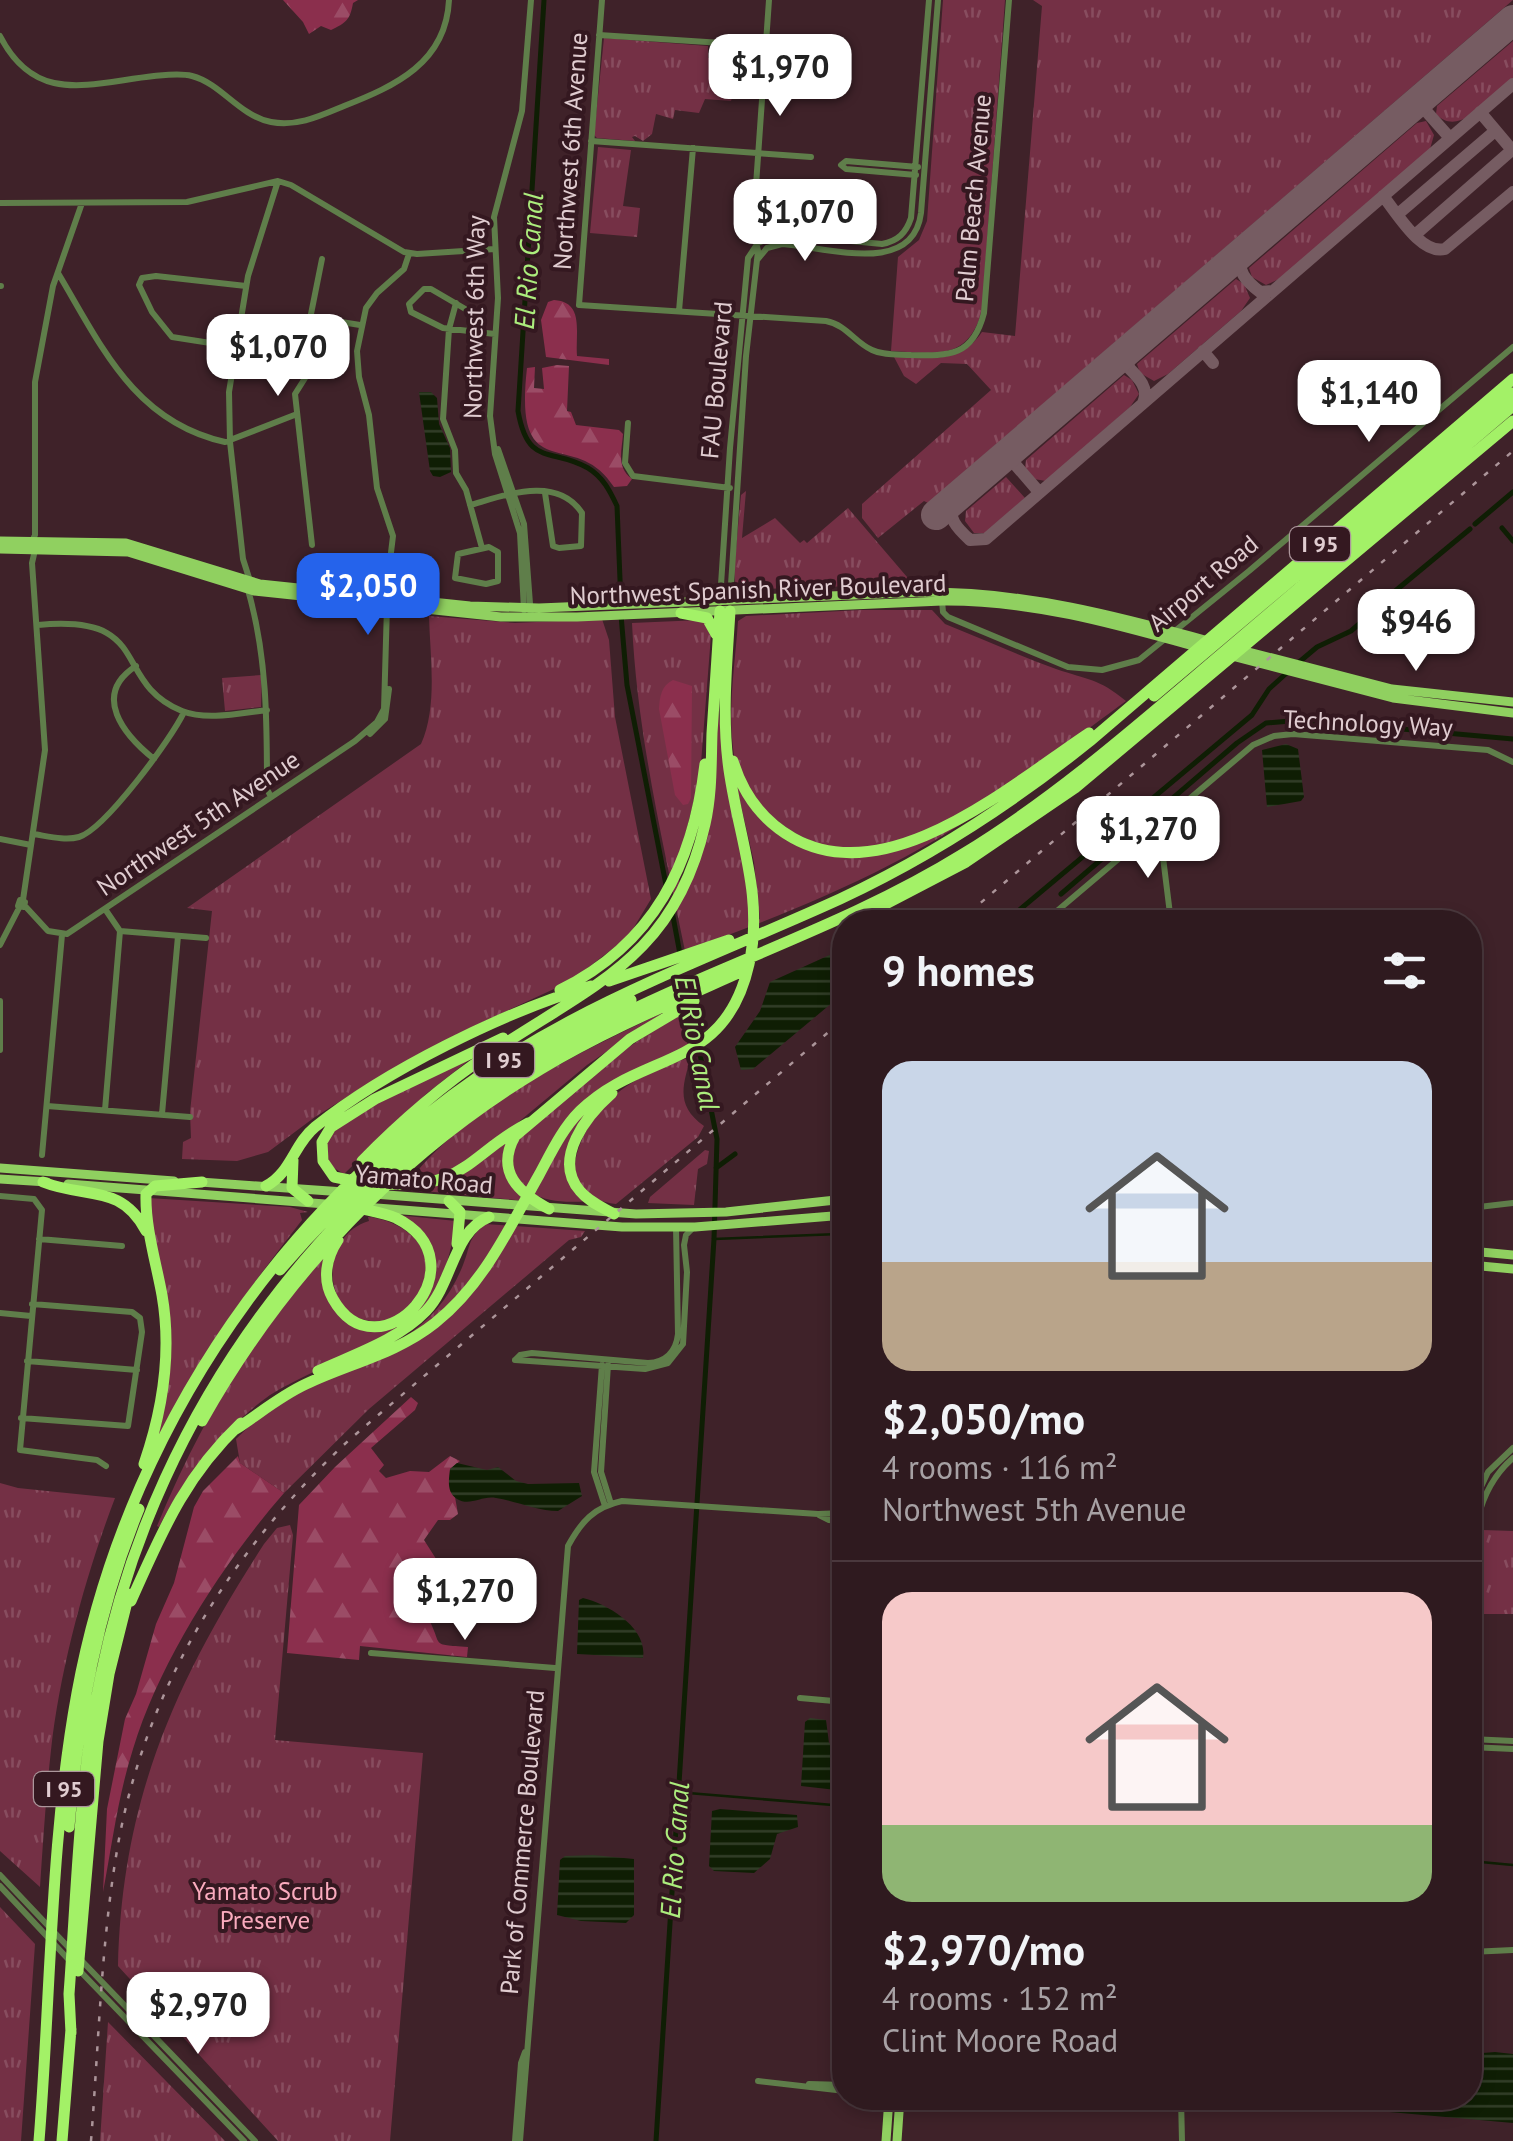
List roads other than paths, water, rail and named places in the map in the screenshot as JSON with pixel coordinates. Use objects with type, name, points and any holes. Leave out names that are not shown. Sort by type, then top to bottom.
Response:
[{"type":"highway","name":"I 95","points":[[62,2141],[96,1758],[135,1573],[158,1512],[209,1409],[337,1220],[357,1177],[419,1121],[499,1063],[585,1013],[697,976],[795,919],[899,869],[970,828],[1065,762],[1513,379]]},
{"type":"highway","points":[[833,910],[975,833],[1043,786],[1513,393]]},
{"type":"highway","points":[[853,910],[891,894],[1019,818],[1098,759],[1513,406]]},
{"type":"highway","name":"I 95","points":[[875,910],[966,862],[1075,788],[1509,424]]},
{"type":"highway","points":[[1448,461],[1509,424]]},
{"type":"highway","points":[[357,1177],[438,1091],[619,970],[661,923],[682,889],[708,810],[718,644],[725,606]]},
{"type":"highway","points":[[236,1428],[292,1391],[390,1351],[424,1331],[470,1289],[575,1116],[603,1092],[688,1052],[711,1035],[728,1015],[742,987],[755,920],[751,873],[730,779],[725,606]]},
{"type":"highway","points":[[681,613],[710,620],[718,644]]},
{"type":"highway","points":[[266,1186],[280,1176],[312,1129],[351,1102],[593,971],[625,945],[658,907],[678,873],[698,811],[716,676]]},
{"type":"highway","points":[[726,723],[739,779],[764,816],[812,846],[839,853],[863,853],[910,841],[968,812],[1127,709]]},
{"type":"highway","points":[[697,976],[832,910]]},
{"type":"highway","points":[[697,976],[832,919]]},
{"type":"highway","name":"I 95","points":[[39,2141],[71,1729],[90,1632],[126,1521],[167,1432],[207,1360],[254,1292],[337,1220],[377,1196],[387,1180],[517,1084],[597,1038],[674,986],[697,976],[738,973],[832,931]]},
{"type":"highway","points":[[506,1017],[558,996],[674,986]]},
{"type":"highway","points":[[549,1210],[521,1192],[508,1170],[510,1145],[528,1123],[617,1049],[674,986]]},
{"type":"highway","points":[[528,1123],[510,1132],[463,1171],[424,1184],[341,1180],[329,1171],[321,1155],[328,1129],[365,1105],[548,1018]]},
{"type":"highway","points":[[614,1214],[580,1191],[572,1177],[570,1160],[586,1122],[627,1081]]},
{"type":"highway","points":[[294,1156],[292,1188],[308,1201]]},
{"type":"highway","points":[[46,1177],[60,1189],[100,1192],[117,1199],[139,1218],[154,1249]]},
{"type":"highway","points":[[45,2064],[54,2024],[78,1736],[93,1655],[120,1560],[157,1468],[212,1366],[268,1285],[337,1220],[387,1180]]},
{"type":"highway","points":[[126,1521],[154,1433],[165,1383],[166,1324],[145,1200],[147,1191],[157,1185],[202,1182]]},
{"type":"highway","points":[[449,1201],[460,1214],[454,1263]]},
{"type":"highway","points":[[337,1220],[326,1281],[344,1312],[362,1323],[381,1325],[400,1320],[418,1307],[429,1285],[430,1268],[424,1246],[395,1218],[339,1204]]},
{"type":"highway","points":[[122,1624],[174,1506],[208,1458],[236,1428],[301,1380],[409,1326],[438,1296],[468,1230],[489,1217]]},
{"type":"highway","points":[[71,2033],[68,1994],[89,1742],[104,1660],[128,1572],[171,1465],[218,1377],[272,1297],[337,1220]]},
{"type":"main road","name":"Northwest Spanish River Boulevard","points":[[85,546],[131,544],[234,578],[261,592],[386,606],[528,613],[942,596],[1045,609],[1161,632],[1393,698],[1513,713]]},
{"type":"main road","points":[[0,545],[85,546]]},
{"type":"main road","name":"Northwest Spanish River Boulevard","points":[[85,546],[142,554],[249,586],[528,613]]},
{"type":"main road","points":[[386,606],[436,603]]},
{"type":"main road","name":"Northwest Spanish River Boulevard","points":[[632,610],[681,613],[725,606]]},
{"type":"main road","name":"Northwest Spanish River Boulevard","points":[[1310,674],[1408,692],[1513,702]]},
{"type":"main road","name":"Yamato Road","points":[[0,1173],[147,1191],[676,1228],[832,1215]]},
{"type":"main road","name":"Yamato Road","points":[[46,1177],[266,1186],[614,1214],[726,1212],[832,1200]]},
{"type":"main road","points":[[676,1228],[708,1213]]},
{"type":"main road","points":[[1482,1253],[1513,1255]]},
{"type":"main road","points":[[1482,1266],[1513,1269]]},
{"type":"main road","points":[[886,2141],[893,2110]]},
{"type":"main road","points":[[896,2110],[897,2141]]},
{"type":"street","points":[[0,36],[15,61],[49,84],[75,87],[192,76],[210,84],[252,116],[294,123],[378,93],[408,77],[436,46],[449,0]]},
{"type":"street","name":"Northwest 6th Way","points":[[528,613],[528,544],[492,437],[490,416],[496,334],[497,198],[522,110],[531,0]]},
{"type":"street","name":"Northwest 6th Avenue","points":[[602,0],[578,304],[680,311]]},
{"type":"street","points":[[769,0],[753,228],[758,243],[783,234],[877,244],[894,241],[910,222],[920,171],[938,0]]},
{"type":"street","points":[[757,261],[767,248],[782,244],[879,254],[899,249],[911,239],[919,224],[928,0]]},
{"type":"street","name":"Palm Beach Avenue","points":[[746,316],[837,323],[863,345],[884,354],[944,356],[966,346],[975,336],[984,313],[1008,0]]},
{"type":"street","points":[[599,35],[766,46]]},
{"type":"street","points":[[591,141],[812,157]]},
{"type":"street","points":[[692,148],[680,311],[746,316]]},
{"type":"street","points":[[842,165],[920,171]]},
{"type":"street","points":[[271,798],[267,789],[268,710],[260,633],[244,561],[230,442],[229,392],[246,286],[278,181]]},
{"type":"street","points":[[0,203],[187,202],[278,181],[410,254],[494,249]]},
{"type":"street","points":[[0,945],[22,904],[45,750],[32,557],[34,392],[57,272],[82,203]]},
{"type":"street","name":"FAU Boulevard","points":[[725,606],[746,316],[746,266],[758,243]]},
{"type":"street","name":"FAU Boulevard","points":[[746,316],[758,243]]},
{"type":"street","points":[[388,577],[393,536],[378,488],[356,351],[360,325],[371,300],[404,269],[410,254]]},
{"type":"street","points":[[312,544],[296,394],[306,375],[305,349],[322,259]]},
{"type":"street","points":[[57,272],[109,360],[141,400],[163,416],[218,441],[230,442],[297,414]]},
{"type":"street","points":[[236,347],[172,337],[140,291],[140,280],[146,276],[192,278],[246,286]]},
{"type":"street","points":[[479,317],[427,288],[412,300],[409,308],[410,312],[449,329],[496,334]]},
{"type":"street","points":[[456,303],[449,329],[443,419],[455,450],[456,474],[482,548]]},
{"type":"street","points":[[310,317],[360,325]]},
{"type":"street","name":"Airport Road","points":[[942,596],[943,612],[948,618],[1068,667],[1102,670],[1139,660],[1250,572],[1513,347]]},
{"type":"street","points":[[628,423],[625,463],[633,476],[732,488]]},
{"type":"street","points":[[470,505],[529,489],[545,493],[575,502],[583,517],[582,546],[553,546],[545,493]]},
{"type":"street","points":[[482,548],[498,552],[498,581],[486,584],[457,580],[454,575],[458,554],[482,548]]},
{"type":"street","points":[[234,578],[241,574],[244,561]]},
{"type":"street","points":[[254,605],[261,592]]},
{"type":"street","name":"Northwest 5th Avenue","points":[[62,935],[355,741],[382,714],[387,672],[386,606]]},
{"type":"street","points":[[38,625],[81,623],[100,628],[121,643],[154,692],[184,712],[207,715],[268,710]]},
{"type":"street","points":[[136,666],[117,684],[117,713],[128,736],[154,759]]},
{"type":"street","points":[[33,834],[67,838],[84,835],[154,759],[184,712]]},
{"type":"street","name":"Technology Way","points":[[1058,910],[1252,746],[1278,734],[1492,751],[1513,762]]},
{"type":"street","points":[[1154,828],[1162,844],[1170,910]]},
{"type":"street","points":[[0,839],[31,845]]},
{"type":"street","points":[[22,904],[48,931],[62,935],[42,1155]]},
{"type":"street","points":[[105,1110],[120,931],[106,909]]},
{"type":"street","points":[[0,921],[10,926]]},
{"type":"street","points":[[120,931],[206,938]]},
{"type":"street","points":[[162,1114],[178,936]]},
{"type":"street","points":[[0,1001],[0,1045]]},
{"type":"street","points":[[47,1106],[190,1116]]},
{"type":"street","points":[[0,1196],[30,1198],[40,1204],[18,1446],[20,1450],[97,1460],[106,1466]]},
{"type":"street","points":[[1482,1207],[1513,1203]]},
{"type":"street","points":[[606,1363],[532,1353],[515,1360],[606,1363],[653,1363],[665,1359],[676,1351],[684,1335],[685,1239],[700,1226]]},
{"type":"street","points":[[676,1228],[676,1351]]},
{"type":"street","points":[[39,1240],[122,1246]]},
{"type":"street","points":[[21,1418],[124,1428],[131,1422],[142,1332],[137,1315],[32,1304]]},
{"type":"street","points":[[0,1313],[31,1316]]},
{"type":"street","points":[[27,1361],[137,1370]]},
{"type":"street","points":[[606,1363],[594,1472],[608,1505],[634,1500],[832,1513]]},
{"type":"street","points":[[1482,1487],[1488,1472],[1513,1448]]},
{"type":"street","points":[[1482,1496],[1513,1458]]},
{"type":"street","name":"Park of Commerce Boulevard","points":[[518,2141],[521,2063],[568,1546],[583,1521],[608,1505]]},
{"type":"street","points":[[818,1514],[832,1520]]},
{"type":"street","points":[[371,1653],[556,1668]]},
{"type":"street","points":[[800,1698],[832,1701]]},
{"type":"street","points":[[1482,1740],[1513,1741]]},
{"type":"street","points":[[1482,1748],[1513,1749]]},
{"type":"street","points":[[0,1874],[254,2141]]},
{"type":"street","points":[[0,1886],[244,2141]]},
{"type":"street","points":[[1482,1951],[1513,1950]]},
{"type":"street","points":[[758,2081],[832,2087]]},
{"type":"street","points":[[1181,2110],[1182,2141]]},
{"type":"waterway","name":"El Rio Canal","points":[[544,0],[518,411],[522,429],[535,449],[588,468],[612,495],[617,506],[621,604]]},
{"type":"waterway","points":[[1475,524],[1513,492]]},
{"type":"waterway","points":[[1502,528],[1513,541]]},
{"type":"waterway","points":[[1394,592],[1470,529]]},
{"type":"waterway","points":[[1298,663],[1317,647],[1351,631],[1382,604]]},
{"type":"waterway","name":"El Rio Canal","points":[[621,615],[627,685],[666,885]]},
{"type":"waterway","points":[[1019,910],[1252,715],[1269,689],[1290,670]]},
{"type":"waterway","points":[[1061,894],[1237,743],[1266,723],[1302,720],[1513,739]]},
{"type":"waterway","name":"El Rio Canal","points":[[672,911],[680,954]]},
{"type":"waterway","name":"El Rio Canal","points":[[656,2141],[714,1239],[717,1139],[690,1004]]},
{"type":"waterway","points":[[716,1168],[735,1154]]},
{"type":"waterway","points":[[714,1239],[832,1234]]},
{"type":"waterway","points":[[676,1792],[832,1805]]},
{"type":"waterway","points":[[1482,1862],[1513,1865]]},
{"type":"railway","points":[[972,910],[1513,451]]},
{"type":"railway","points":[[91,2141],[108,1914],[119,1839],[133,1781],[174,1672],[233,1572],[268,1526],[349,1440],[832,1029]]},
{"type":"park label","name":"Yamato Scrub Preserve","points":[[265,1906]]}]
